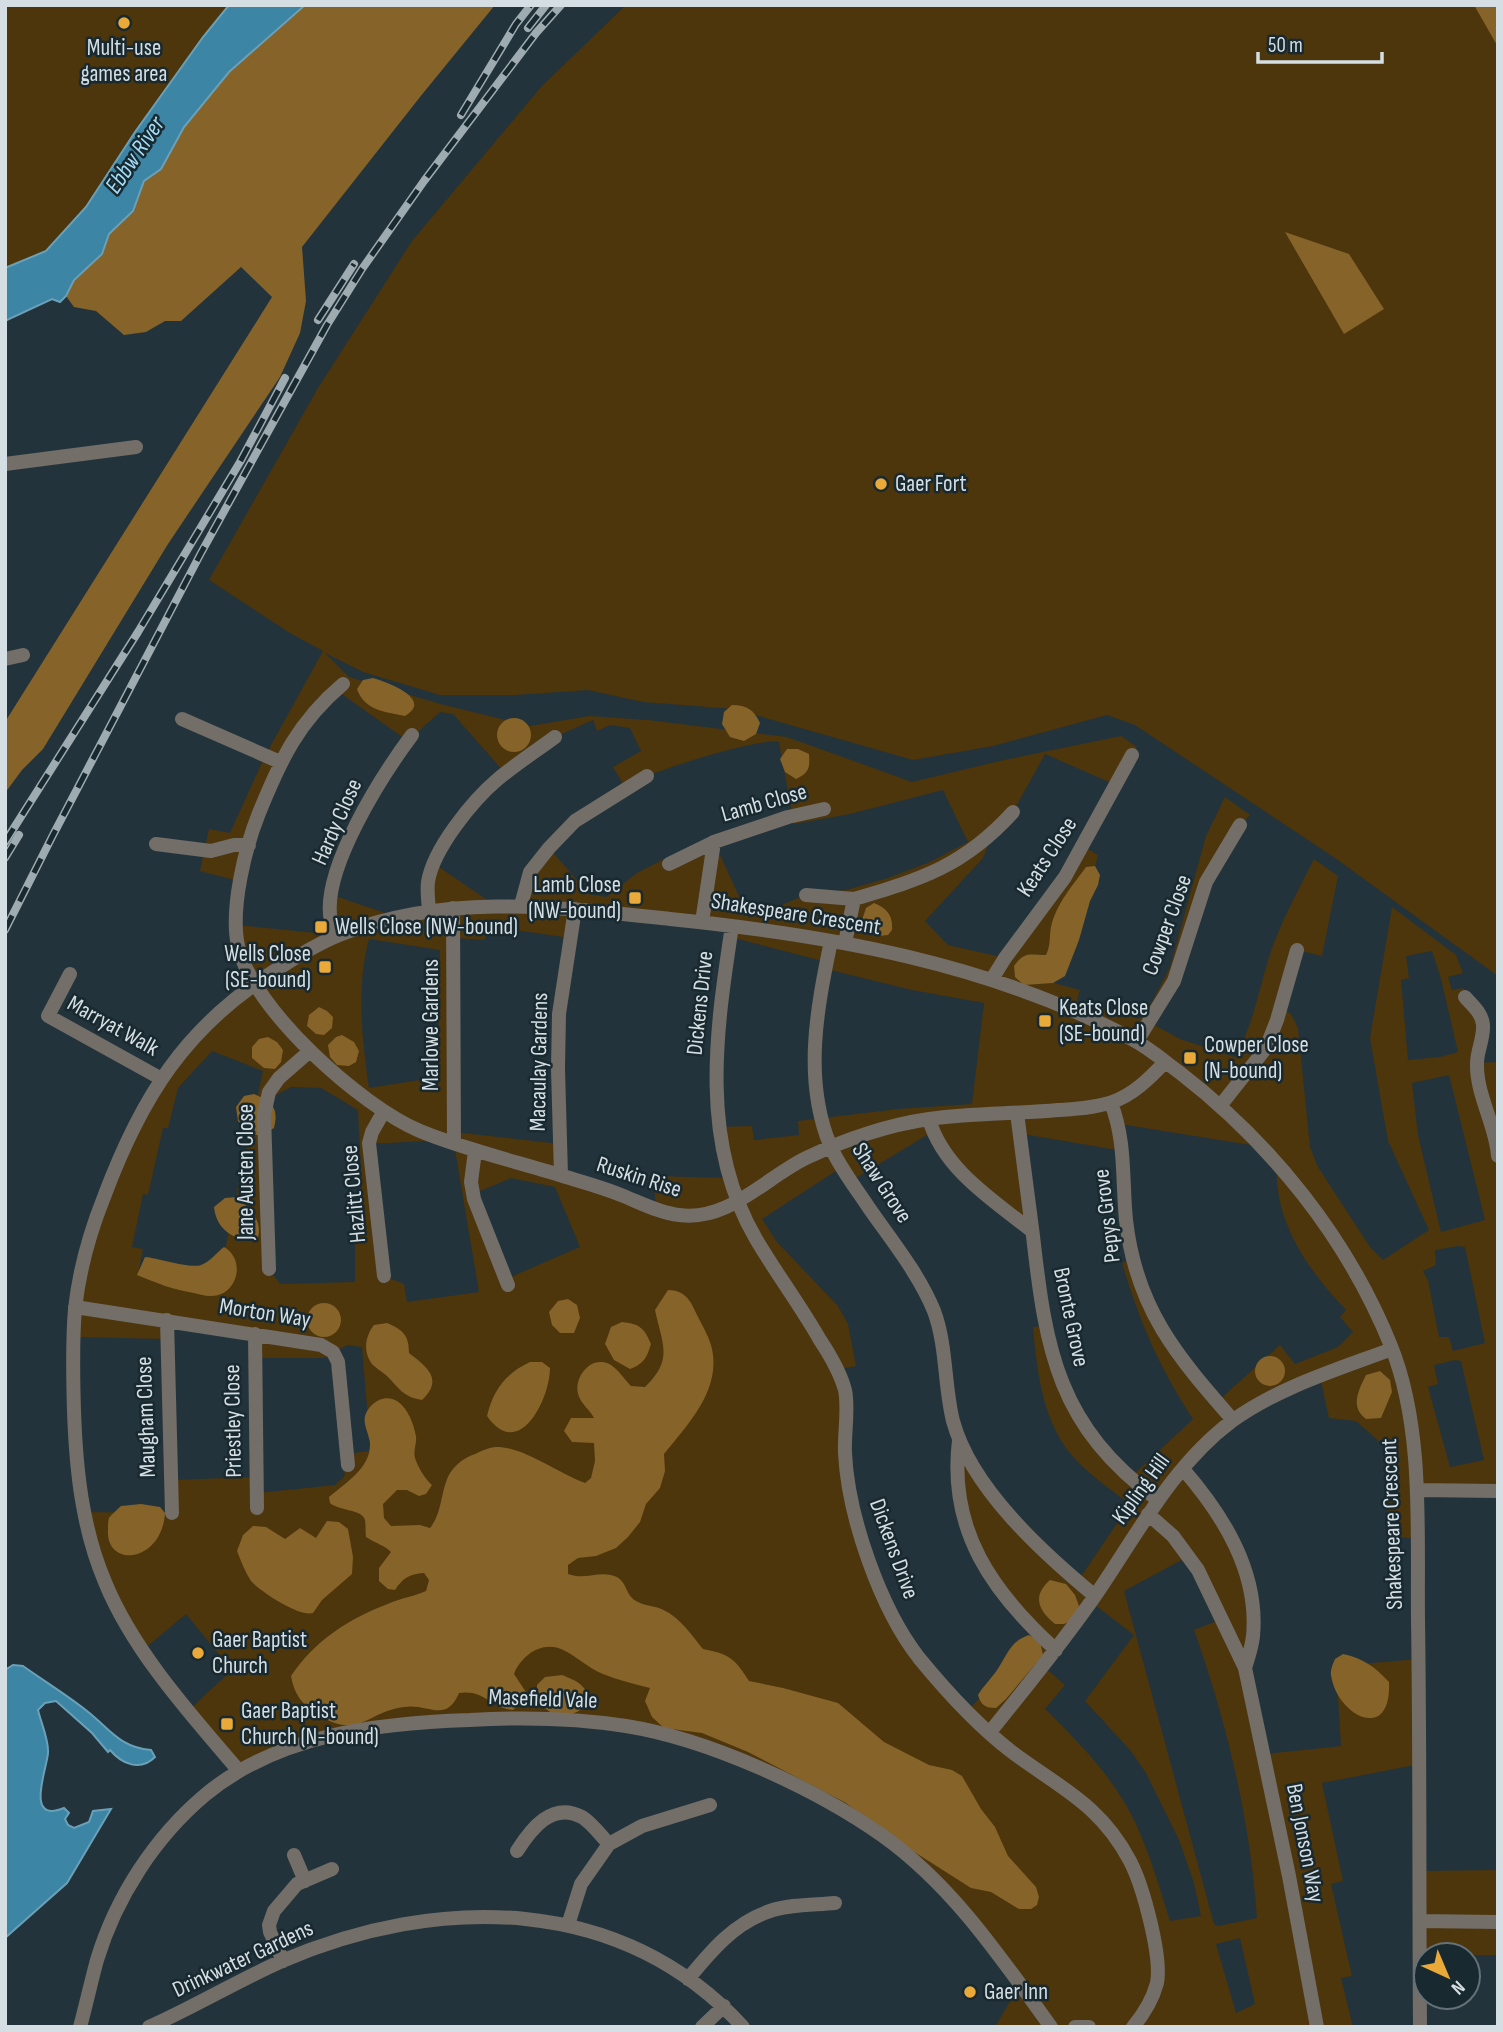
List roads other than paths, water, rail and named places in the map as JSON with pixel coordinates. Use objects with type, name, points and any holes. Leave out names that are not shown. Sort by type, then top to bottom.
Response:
[{"type":"street","points":[[5,464],[136,447]]},
{"type":"street","points":[[5,659],[23,655]]},
{"type":"street","name":"Ruskin Rise","points":[[343,684],[322,701],[302,726],[280,762],[253,828],[237,904],[237,943],[243,963],[254,983],[310,1051],[335,1075],[384,1111],[417,1130],[677,1215],[699,1216],[729,1206],[803,1160],[831,1147],[929,1119],[1081,1108],[1111,1102],[1132,1092],[1165,1062]]},
{"type":"street","points":[[182,719],[280,762]]},
{"type":"street","name":"Hardy Close","points":[[337,936],[331,920],[330,905],[342,856],[388,766],[412,735]]},
{"type":"street","points":[[429,909],[428,883],[439,850],[497,779],[555,737]]},
{"type":"street","name":"Keats Close","points":[[992,979],[1065,877],[1132,755]]},
{"type":"street","points":[[521,905],[530,872],[575,821],[647,776]]},
{"type":"street","name":"Lamb Close","points":[[702,922],[714,842],[788,817],[824,809]]},
{"type":"street","points":[[806,895],[854,899],[915,881],[946,867],[992,835],[1013,812]]},
{"type":"street","name":"Cowper Close","points":[[1137,1041],[1174,981],[1206,882],[1240,825]]},
{"type":"street","points":[[669,864],[714,842]]},
{"type":"street","points":[[156,844],[211,851],[234,845],[249,845]]},
{"type":"street","name":"Shaw Grove","points":[[854,899],[818,1007],[814,1044],[815,1087],[821,1118],[831,1147],[921,1283],[934,1312],[940,1335],[947,1394],[959,1440],[1000,1504],[1068,1574],[1095,1595]]},
{"type":"street","name":"Shakespeare Crescent","points":[[239,1771],[132,1635],[105,1583],[84,1520],[75,1447],[75,1307],[96,1216],[138,1115],[160,1079],[215,1014],[254,983],[297,956],[337,936],[429,909],[521,905],[575,909],[732,926],[838,942],[919,959],[992,979],[1137,1041],[1220,1106],[1252,1135],[1288,1176],[1329,1232],[1359,1280],[1392,1349],[1402,1379],[1417,1490],[1420,2027]]},
{"type":"street","name":"Marlowe Gardens","points":[[453,908],[454,1143]]},
{"type":"street","name":"Macaulay Gardens","points":[[561,1175],[559,1014],[575,909]]},
{"type":"street","name":"Dickens Drive","points":[[732,926],[717,1033],[715,1099],[724,1160],[754,1236],[833,1362],[845,1391],[845,1453],[851,1500],[865,1550],[891,1611],[917,1655],[950,1693],[1009,1750],[1079,1798],[1093,1811],[1119,1841],[1132,1864],[1152,1929],[1157,1960],[1157,1982],[1150,2000],[1133,2027]]},
{"type":"street","points":[[1220,1106],[1266,1048],[1281,1009],[1297,950]]},
{"type":"street","name":"Marryat Walk","points":[[70,974],[48,1016],[160,1079]]},
{"type":"street","points":[[1465,997],[1480,1014],[1483,1025],[1476,1064],[1485,1112],[1498,1156]]},
{"type":"street","name":"Jane Austen Close","points":[[269,1269],[264,1115],[269,1092],[279,1078],[310,1051]]},
{"type":"street","name":"Pepys Grove","points":[[1111,1102],[1121,1137],[1126,1220],[1142,1288],[1163,1335],[1233,1420]]},
{"type":"street","name":"Hazlitt Close","points":[[384,1111],[369,1143],[384,1276]]},
{"type":"street","name":"Bronte Grove","points":[[1017,1113],[1045,1326],[1053,1362],[1069,1400],[1086,1428],[1114,1462],[1158,1500]]},
{"type":"street","points":[[929,1119],[946,1155],[975,1186],[1032,1231]]},
{"type":"street","points":[[475,1151],[471,1182],[474,1199],[508,1284]]},
{"type":"street","name":"Morton Way","points":[[75,1307],[321,1345],[333,1352],[338,1362],[348,1465]]},
{"type":"street","name":"Maugham Close","points":[[167,1320],[172,1513]]},
{"type":"street","name":"Priestley Close","points":[[255,1334],[257,1508]]},
{"type":"street","name":"Kipling Hill","points":[[990,1732],[1056,1650],[1158,1500],[1206,1443],[1233,1420],[1272,1398],[1392,1349]]},
{"type":"street","name":"Shaw Grove","points":[[959,1440],[956,1483],[961,1511],[972,1544],[1014,1609],[1056,1650]]},
{"type":"street","name":"Ben Jonson Way","points":[[1183,1469],[1211,1501],[1227,1527],[1249,1585],[1254,1615],[1253,1638],[1245,1668]]},
{"type":"street","points":[[1417,1490],[1498,1491]]},
{"type":"street","name":"Ben Jonson Way","points":[[1148,1514],[1173,1535],[1198,1570],[1245,1668],[1289,1876],[1317,2027]]},
{"type":"street","name":"Masefield Vale","points":[[80,2027],[98,1957],[136,1874],[157,1845],[206,1794],[239,1771],[296,1746],[342,1733],[392,1724],[514,1718],[627,1726],[699,1745],[823,1797],[884,1837],[926,1872],[966,1912],[1051,2027]]},
{"type":"street","points":[[568,1925],[581,1884],[609,1844],[642,1826],[710,1805]]},
{"type":"street","points":[[517,1851],[530,1830],[546,1816],[571,1813],[584,1818],[609,1844]]},
{"type":"street","points":[[294,1855],[305,1881]]},
{"type":"street","points":[[283,1961],[270,1932],[270,1917],[293,1888],[332,1869]]},
{"type":"street","points":[[688,1979],[716,1946],[746,1921],[773,1910],[835,1903]]},
{"type":"street","name":"Drinkwater Gardens","points":[[149,2027],[283,1961],[390,1926],[434,1918],[482,1915],[529,1918],[568,1925],[611,1939],[659,1960],[688,1979],[724,2007],[743,2027]]},
{"type":"street","points":[[1420,1921],[1498,1922]]},
{"type":"street","points":[[702,2027],[724,2007]]},
{"type":"street","points":[[1075,2027],[1089,2027]]},
{"type":"water","name":"Ebbw River","points":[[229,5],[305,5],[229,72],[184,127],[161,169],[144,181],[133,211],[109,234],[102,254],[74,280],[66,296],[60,302],[52,299],[5,321],[5,268],[46,251],[86,207],[135,132]]},
{"type":"water","points":[[13,1665],[23,1666],[79,1705],[123,1741],[151,1750],[155,1757],[143,1764],[126,1762],[110,1750],[108,1752],[92,1733],[56,1701],[45,1703],[38,1710],[48,1748],[41,1792],[44,1808],[52,1811],[64,1808],[69,1813],[65,1819],[68,1825],[74,1828],[89,1822],[93,1811],[111,1809],[67,1883],[5,1938],[5,1670]]},
{"type":"railway","points":[[461,115],[516,24],[531,5]]},
{"type":"railway","points":[[528,28],[546,5]]},
{"type":"railway","points":[[5,930],[201,553],[327,325],[362,269],[424,181],[536,33],[561,5]]},
{"type":"railway","points":[[318,320],[354,264]]},
{"type":"railway","points":[[5,842],[138,632],[240,462],[285,378]]},
{"type":"railway","points":[[5,858],[19,835]]},
{"type":"place","name":"Multi-use games area","points":[[124,23]]},
{"type":"place","name":"Gaer Fort","points":[[881,484]]},
{"type":"place","name":"Lamb Close (NW-bound)","points":[[635,898]]},
{"type":"place","name":"Wells Close (NW-bound)","points":[[321,927]]},
{"type":"place","name":"Wells Close (SE-bound)","points":[[325,967]]},
{"type":"place","name":"Keats Close (SE-bound)","points":[[1045,1021]]},
{"type":"place","name":"Cowper Close (N-bound)","points":[[1190,1058]]},
{"type":"place","name":"Gaer Baptist Church","points":[[198,1653]]},
{"type":"place","name":"Gaer Baptist Church (N-bound)","points":[[227,1724]]},
{"type":"place","name":"Gaer Inn","points":[[970,1992]]}]
